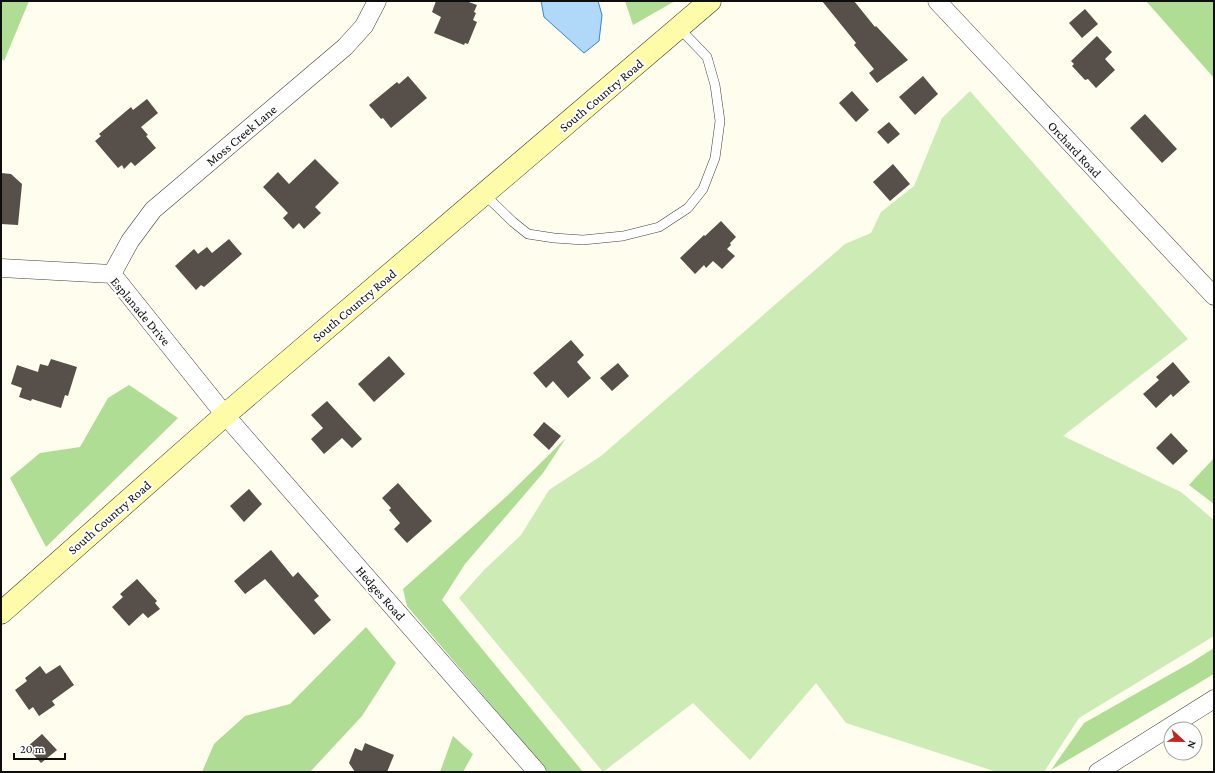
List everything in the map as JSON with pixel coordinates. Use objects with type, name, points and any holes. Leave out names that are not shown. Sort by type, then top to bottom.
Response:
[{"type":"main road","name":"South Country Road","points":[[1,613],[225,415],[710,1]]},
{"type":"street","name":"Moss Creek Lane","points":[[112,274],[130,240],[153,210],[345,47],[364,26],[377,1]]},
{"type":"street","name":"Orchard Road","points":[[937,1],[1214,296]]},
{"type":"street","name":"Esplanade Drive","points":[[1,268],[112,274],[225,415]]},
{"type":"street","name":"Hedges Road","points":[[225,415],[537,772]]},
{"type":"street","points":[[1098,772],[1214,699]]},
{"type":"lane","points":[[484,194],[513,222],[528,234],[561,239],[583,240],[623,236],[659,227],[688,208],[703,189],[715,158],[720,121],[716,85],[707,57],[679,28]]},
{"type":"green space","points":[[1,1],[29,1],[4,61],[1,58]]},
{"type":"green space","points":[[625,1],[675,1],[633,25]]},
{"type":"green space","points":[[1146,1],[1214,1],[1214,78]]},
{"type":"green space","points":[[970,91],[1188,339],[1063,436],[1181,492],[1214,520],[1214,636],[1079,718],[1044,772],[997,772],[846,723],[816,683],[750,760],[693,703],[603,772],[459,598],[484,570],[521,535],[549,490],[601,456],[845,244],[871,233],[881,212],[914,186],[942,118]]},
{"type":"green space","points":[[129,385],[178,418],[46,547],[10,478],[40,453],[80,447],[108,398]]},
{"type":"green space","points":[[566,438],[543,473],[465,564],[442,600],[583,772],[548,772],[407,606],[403,589],[507,496]]},
{"type":"green space","points":[[1214,458],[1214,504],[1189,485]]},
{"type":"green space","points":[[366,627],[396,663],[362,716],[310,772],[202,772],[214,744],[245,716],[290,704]]},
{"type":"green space","points":[[1214,648],[1214,674],[1051,770],[1084,723]]},
{"type":"green space","points":[[453,736],[473,754],[463,772],[440,772]]},
{"type":"water","points":[[541,1],[598,1],[602,15],[599,41],[584,53],[544,17]]},
{"type":"building","points":[[436,1],[466,1],[477,5],[473,20],[477,22],[468,44],[465,43],[464,45],[434,33],[441,17],[432,12]]},
{"type":"building","points":[[822,1],[854,1],[875,27],[876,26],[908,60],[877,83],[869,73],[874,69],[854,45],[856,43]]},
{"type":"building","points":[[1085,9],[1098,24],[1082,38],[1069,23]]},
{"type":"building","points":[[1097,36],[1112,52],[1105,59],[1115,70],[1096,88],[1088,79],[1085,80],[1072,66],[1074,64],[1071,61]]},
{"type":"building","points":[[408,76],[427,98],[391,128],[369,105],[397,82],[399,84]]},
{"type":"building","points":[[923,76],[938,94],[915,115],[899,97]]},
{"type":"building","points":[[852,91],[869,110],[856,122],[839,103]]},
{"type":"building","points":[[147,99],[158,113],[141,127],[156,148],[135,166],[131,162],[124,169],[122,165],[118,168],[95,141],[101,136],[99,134],[131,107],[133,110]]},
{"type":"building","points":[[1145,114],[1177,149],[1162,163],[1130,128]]},
{"type":"building","points":[[889,122],[900,134],[888,144],[877,132]]},
{"type":"building","points":[[315,159],[339,183],[315,207],[321,213],[304,229],[299,223],[293,229],[283,218],[288,213],[263,187],[278,172],[289,184]]},
{"type":"building","points":[[893,164],[910,184],[890,201],[873,182]]},
{"type":"building","points":[[1,173],[11,174],[22,184],[18,225],[1,224]]},
{"type":"building","points":[[721,221],[736,237],[727,249],[735,256],[722,269],[713,261],[706,268],[704,265],[695,274],[680,258]]},
{"type":"building","points":[[229,239],[242,254],[204,287],[201,285],[196,290],[175,266],[194,249],[198,254],[207,247],[212,253]]},
{"type":"building","points":[[571,340],[584,355],[577,362],[591,378],[568,398],[553,381],[546,388],[533,373]]},
{"type":"building","points":[[389,356],[405,374],[374,402],[358,384]]},
{"type":"building","points":[[51,359],[77,367],[68,396],[65,395],[61,408],[32,399],[31,401],[19,397],[22,388],[11,384],[17,365],[38,372],[40,364],[48,366]]},
{"type":"building","points":[[1173,362],[1190,382],[1173,397],[1171,394],[1156,408],[1143,394],[1159,380],[1156,377]]},
{"type":"building","points":[[618,363],[629,376],[612,391],[600,378]]},
{"type":"building","points":[[327,401],[362,439],[352,448],[342,438],[324,454],[311,439],[323,428],[311,415]]},
{"type":"building","points":[[544,422],[561,436],[549,450],[533,435]]},
{"type":"building","points":[[1171,433],[1188,451],[1173,465],[1156,448]]},
{"type":"building","points":[[398,483],[432,521],[407,543],[394,529],[400,523],[389,510],[391,508],[382,498]]},
{"type":"building","points":[[249,489],[262,504],[244,522],[230,506]]},
{"type":"building","points":[[271,550],[293,577],[298,572],[319,596],[314,600],[331,620],[314,635],[265,579],[245,594],[234,581]]},
{"type":"building","points":[[137,579],[157,601],[155,603],[160,609],[148,618],[143,613],[129,626],[112,607],[123,597],[120,594]]},
{"type":"building","points":[[60,665],[74,685],[52,701],[55,705],[39,716],[33,707],[29,710],[15,690],[27,681],[25,678],[40,666],[46,674]]},
{"type":"building","points":[[42,734],[57,750],[41,763],[27,747]]},
{"type":"building","points":[[365,743],[394,755],[387,772],[355,772],[349,763],[355,748],[362,751]]}]
